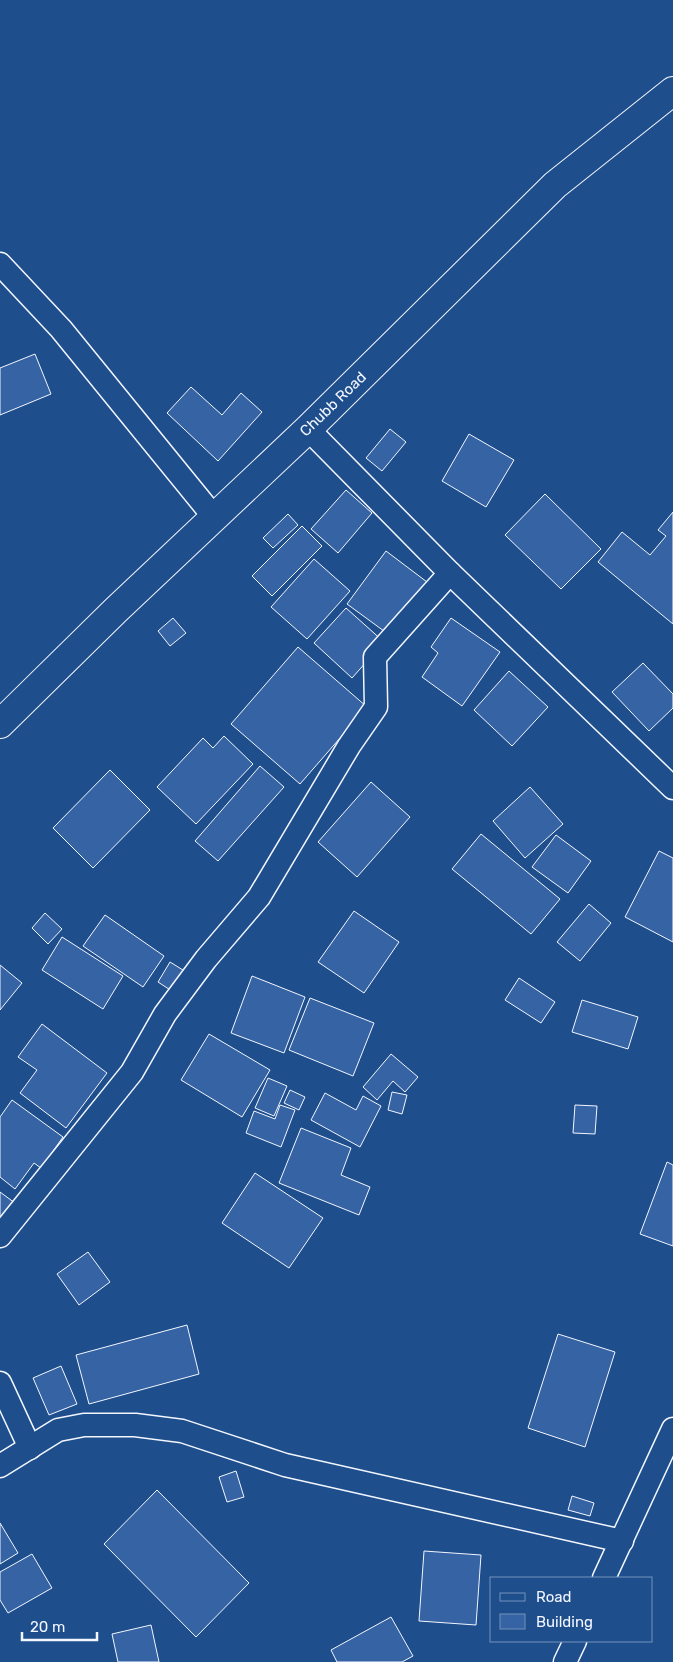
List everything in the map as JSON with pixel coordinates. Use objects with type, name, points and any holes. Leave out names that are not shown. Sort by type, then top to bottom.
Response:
[{"type":"street","name":"Chubb Road","points":[[0,724],[116,610],[308,429],[555,186],[673,91]]},
{"type":"street","points":[[0,264],[61,329],[214,518]]},
{"type":"street","points":[[308,429],[450,573],[673,788]]},
{"type":"street","points":[[0,1236],[132,1072],[165,1014],[206,959],[259,896],[349,746],[376,707],[375,656],[450,573]]},
{"type":"street","points":[[0,1383],[30,1448]]},
{"type":"street","points":[[0,1466],[58,1430],[84,1425],[135,1425],[182,1431],[284,1465],[622,1540]]},
{"type":"street","points":[[604,1577],[622,1540],[668,1457],[673,1429]]},
{"type":"street","points":[[565,1662],[575,1642]]},
{"type":"building","points":[[35,354],[51,394],[0,415],[0,368]]},
{"type":"building","points":[[191,387],[222,415],[241,393],[262,412],[218,461],[167,413]]},
{"type":"building","points":[[390,429],[406,442],[382,471],[366,458]]},
{"type":"building","points":[[469,434],[514,460],[486,507],[442,481]]},
{"type":"building","points":[[346,490],[372,513],[338,553],[311,529]]},
{"type":"building","points":[[545,494],[601,549],[561,589],[505,535]]},
{"type":"building","points":[[673,512],[673,624],[598,562],[622,532],[650,555],[666,536],[658,530]]},
{"type":"building","points":[[288,514],[298,525],[273,548],[263,538]]},
{"type":"building","points":[[302,526],[322,546],[272,596],[252,576]]},
{"type":"building","points":[[386,551],[427,582],[388,634],[347,604]]},
{"type":"building","points":[[314,559],[350,591],[307,639],[271,607]]},
{"type":"building","points":[[346,608],[384,642],[352,678],[314,643]]},
{"type":"building","points":[[173,618],[186,633],[170,646],[158,631]]},
{"type":"building","points":[[451,618],[500,652],[462,706],[422,677],[438,653],[431,647]]},
{"type":"building","points":[[298,647],[367,707],[300,784],[231,724]]},
{"type":"building","points":[[643,663],[673,694],[673,708],[649,731],[612,692]]},
{"type":"building","points":[[509,671],[548,707],[512,746],[474,710]]},
{"type":"building","points":[[224,736],[253,764],[196,824],[157,787],[203,738],[213,748]]},
{"type":"building","points":[[260,766],[284,787],[218,861],[195,841]]},
{"type":"building","points":[[110,770],[150,810],[93,868],[53,828]]},
{"type":"building","points":[[371,782],[410,817],[357,877],[318,842]]},
{"type":"building","points":[[530,787],[563,824],[525,858],[493,821]]},
{"type":"building","points":[[481,834],[560,899],[531,934],[452,869]]},
{"type":"building","points":[[556,835],[591,861],[568,893],[532,867]]},
{"type":"building","points":[[659,851],[673,858],[673,942],[625,917]]},
{"type":"building","points":[[589,904],[611,923],[580,961],[557,942]]},
{"type":"building","points":[[354,911],[399,942],[364,993],[318,962]]},
{"type":"building","points":[[45,913],[62,929],[48,944],[32,928]]},
{"type":"building","points":[[105,915],[164,956],[143,987],[83,946]]},
{"type":"building","points":[[62,937],[123,976],[103,1009],[42,970]]},
{"type":"building","points":[[170,962],[191,975],[178,995],[158,982]]},
{"type":"building","points":[[0,965],[22,983],[0,1010]]},
{"type":"building","points":[[252,976],[305,997],[284,1053],[231,1033]]},
{"type":"building","points":[[519,978],[555,1002],[541,1023],[505,1000]]},
{"type":"building","points":[[310,998],[374,1023],[353,1076],[289,1050]]},
{"type":"building","points":[[582,1000],[638,1017],[628,1049],[572,1032]]},
{"type":"building","points":[[42,1024],[107,1073],[66,1128],[20,1093],[37,1070],[18,1057]]},
{"type":"building","points":[[209,1034],[270,1070],[242,1117],[181,1080]]},
{"type":"building","points":[[391,1054],[418,1077],[405,1092],[393,1081],[377,1100],[363,1087]]},
{"type":"building","points":[[268,1078],[287,1086],[274,1116],[255,1108]]},
{"type":"building","points":[[290,1090],[305,1097],[299,1110],[284,1103]]},
{"type":"building","points":[[392,1092],[407,1095],[402,1114],[388,1110]]},
{"type":"building","points":[[325,1093],[356,1110],[363,1096],[381,1106],[360,1147],[311,1120]]},
{"type":"building","points":[[12,1100],[63,1137],[41,1168],[34,1163],[15,1189],[0,1177],[0,1117]]},
{"type":"building","points":[[280,1105],[295,1110],[281,1147],[246,1133],[254,1111],[275,1119]]},
{"type":"building","points":[[575,1105],[597,1106],[595,1134],[573,1133]]},
{"type":"building","points":[[301,1128],[351,1148],[341,1175],[370,1187],[359,1215],[279,1183]]},
{"type":"building","points":[[667,1162],[673,1165],[673,1246],[640,1234]]},
{"type":"building","points":[[255,1173],[323,1218],[289,1268],[222,1223]]},
{"type":"building","points":[[0,1192],[19,1206],[0,1231]]},
{"type":"building","points":[[88,1252],[110,1282],[79,1305],[57,1274]]},
{"type":"building","points":[[187,1325],[199,1374],[89,1404],[76,1355]]},
{"type":"building","points":[[558,1334],[615,1352],[585,1447],[528,1428]]},
{"type":"building","points":[[61,1366],[77,1404],[49,1415],[33,1378]]},
{"type":"building","points":[[236,1471],[244,1497],[227,1502],[219,1477]]},
{"type":"building","points":[[157,1490],[249,1583],[196,1637],[104,1544]]},
{"type":"building","points":[[572,1496],[594,1503],[590,1516],[568,1510]]},
{"type":"building","points":[[0,1523],[18,1553],[0,1564]]},
{"type":"building","points":[[424,1551],[481,1555],[476,1625],[419,1621]]},
{"type":"building","points":[[32,1554],[52,1588],[8,1613],[0,1600],[0,1572]]},
{"type":"building","points":[[391,1617],[413,1656],[402,1662],[337,1662],[331,1650]]},
{"type":"building","points":[[151,1625],[159,1662],[118,1662],[112,1634]]}]
